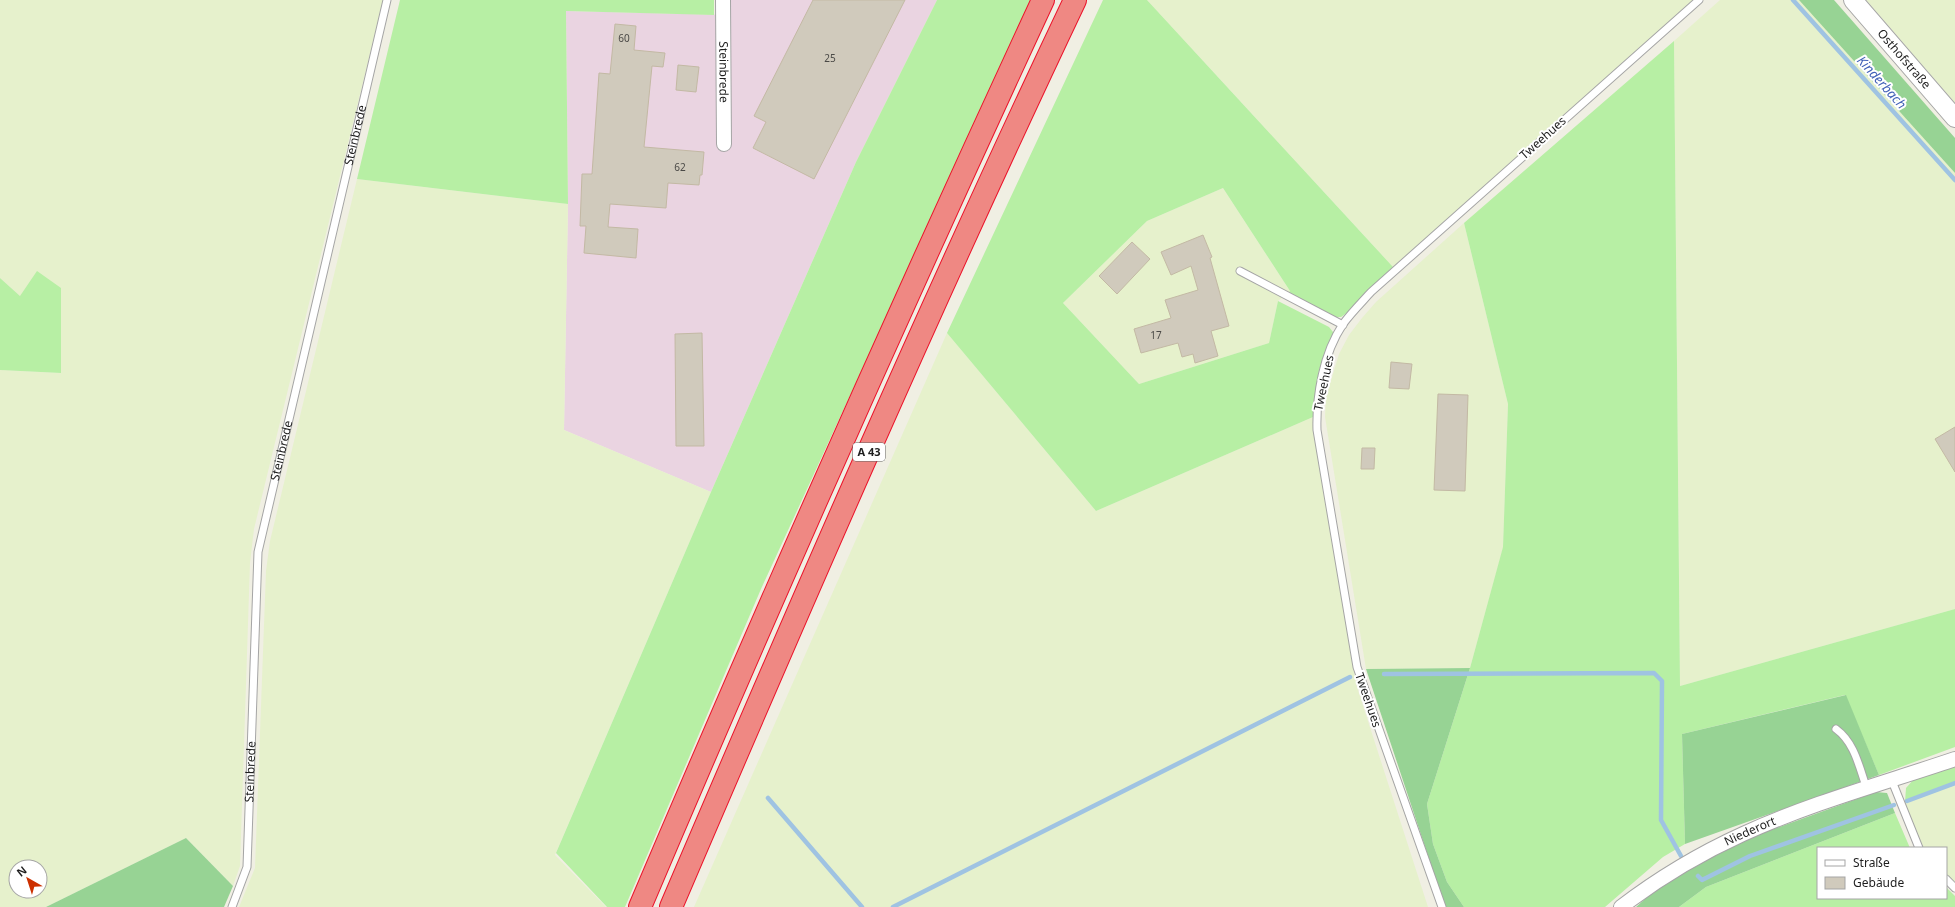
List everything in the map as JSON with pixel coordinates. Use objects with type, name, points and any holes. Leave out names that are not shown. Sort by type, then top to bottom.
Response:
[{"type":"highway","name":"A 43","points":[[640,907],[778,587],[946,209],[1043,0]]},
{"type":"highway","name":"A 43","points":[[671,907],[801,603],[963,240],[1075,0]]},
{"type":"street","name":"Steinbrede","points":[[723,0],[724,144]]},
{"type":"street","name":"Osthofstraße","points":[[1852,0],[1955,118]]},
{"type":"street","name":"Niederort","points":[[1621,907],[1669,873],[1721,844],[1799,812],[1955,759]]},
{"type":"lane","name":"Steinbrede","points":[[232,907],[247,867],[258,552],[387,0]]},
{"type":"lane","name":"Tweehues","points":[[1442,907],[1356,667],[1317,430],[1319,395],[1324,371],[1343,325],[1371,292],[1698,0]]},
{"type":"lane","points":[[1240,271],[1343,325]]},
{"type":"lane","points":[[1836,729],[1843,734],[1852,745],[1867,789]]},
{"type":"lane","points":[[1892,781],[1919,847]]},
{"type":"lane","points":[[1947,880],[1955,888]]},
{"type":"shaded area","points":[[730,0],[937,0],[856,162],[711,492],[564,430],[568,204],[566,11],[730,15]]},
{"type":"green space","points":[[0,0],[383,0],[254,529],[250,563],[240,866],[233,886],[186,838],[46,907],[0,907],[0,370],[60,373],[20,296],[0,278]]},
{"type":"green space","points":[[400,0],[714,0],[714,15],[566,11],[568,204],[357,179]]},
{"type":"green space","points":[[937,0],[1032,0],[761,589],[625,907],[607,907],[556,853],[711,492],[856,162]]},
{"type":"green space","points":[[1103,0],[1147,0],[1393,267],[1364,294],[1351,310],[1341,317],[1336,317],[1286,295],[1290,291],[1223,188],[1147,221],[1063,303],[1139,384],[1269,343],[1278,301],[1329,327],[1333,332],[1333,339],[1319,370],[1313,417],[1096,511],[947,333]]},
{"type":"green space","points":[[1147,0],[1700,0],[1393,267]]},
{"type":"green space","points":[[1720,0],[1799,0],[1955,173],[1955,609],[1680,686],[1674,41]]},
{"type":"green space","points":[[1799,0],[1834,0],[1955,138],[1955,173]]},
{"type":"green space","points":[[1866,0],[1955,0],[1955,103]]},
{"type":"green space","points":[[1674,41],[1680,686],[1955,609],[1955,747],[1879,775],[1845,695],[1682,734],[1685,844],[1663,857],[1605,907],[1464,907],[1447,882],[1433,844],[1427,804],[1470,668],[1503,547],[1508,404],[1464,223]]},
{"type":"green space","points":[[357,179],[568,204],[564,430],[711,492],[555,855],[606,907],[239,907],[255,868],[266,571],[270,541]]},
{"type":"green space","points":[[1223,188],[1290,291],[1278,301],[1269,343],[1139,384],[1063,303],[1147,221]]},
{"type":"green space","points":[[1464,223],[1508,404],[1503,548],[1470,668],[1366,669],[1325,417],[1326,397],[1339,354],[1349,335],[1362,318],[1376,302]]},
{"type":"green space","points":[[37,271],[61,288],[61,373],[0,370],[0,278],[20,296]]},
{"type":"green space","points":[[947,333],[1096,511],[1313,417],[1356,684],[1428,907],[694,907]]},
{"type":"green space","points":[[1470,668],[1427,804],[1433,844],[1447,882],[1464,907],[1445,907],[1366,669]]},
{"type":"green space","points":[[1846,695],[1879,775],[1685,844],[1682,734]]},
{"type":"green space","points":[[1955,764],[1955,785],[1905,802],[1906,788],[1914,779]]},
{"type":"green space","points":[[1955,785],[1955,885],[1947,877],[1947,847],[1920,847],[1917,842],[1905,802]]},
{"type":"green space","points":[[1876,792],[1887,793],[1895,813],[1706,887],[1679,907],[1636,907],[1670,877],[1730,845]]},
{"type":"green space","points":[[1895,813],[1910,847],[1817,847],[1817,899],[1947,899],[1947,888],[1955,896],[1955,907],[1679,907],[1706,887]]},
{"type":"green space","points":[[186,838],[233,886],[224,907],[46,907]]},
{"type":"building","points":[[813,0],[905,0],[814,179],[753,148],[766,122],[754,116]]},
{"type":"building","points":[[615,24],[636,26],[634,50],[665,53],[663,67],[652,66],[644,147],[704,152],[702,175],[700,175],[699,185],[668,183],[666,208],[610,204],[608,227],[638,229],[636,258],[584,253],[586,226],[580,226],[582,174],[592,174],[599,73],[610,74]]},
{"type":"building","points":[[678,65],[699,67],[696,92],[676,90]]},
{"type":"building","points":[[1203,235],[1212,257],[1210,258],[1229,326],[1211,331],[1218,356],[1195,363],[1193,354],[1182,357],[1178,343],[1141,353],[1134,329],[1171,318],[1165,300],[1198,290],[1191,266],[1171,275],[1161,252]]},
{"type":"building","points":[[1132,242],[1150,259],[1117,294],[1099,276]]},
{"type":"building","points":[[702,333],[704,446],[676,446],[675,334]]},
{"type":"building","points":[[1391,362],[1412,364],[1409,389],[1389,388]]},
{"type":"building","points":[[1438,394],[1468,395],[1465,491],[1434,490]]},
{"type":"building","points":[[1955,427],[1955,472],[1935,439]]},
{"type":"building","points":[[1362,448],[1375,448],[1374,469],[1361,469]]},
{"type":"waterway","name":"Kinderbach","points":[[1793,0],[1955,180]]},
{"type":"waterway","points":[[1384,674],[1654,673],[1662,681],[1661,820],[1681,856]]},
{"type":"waterway","points":[[893,907],[1350,677]]},
{"type":"waterway","points":[[1907,801],[1955,783]]},
{"type":"waterway","points":[[768,798],[862,907]]},
{"type":"waterway","points":[[1698,876],[1702,880],[1750,856],[1894,805]]}]
